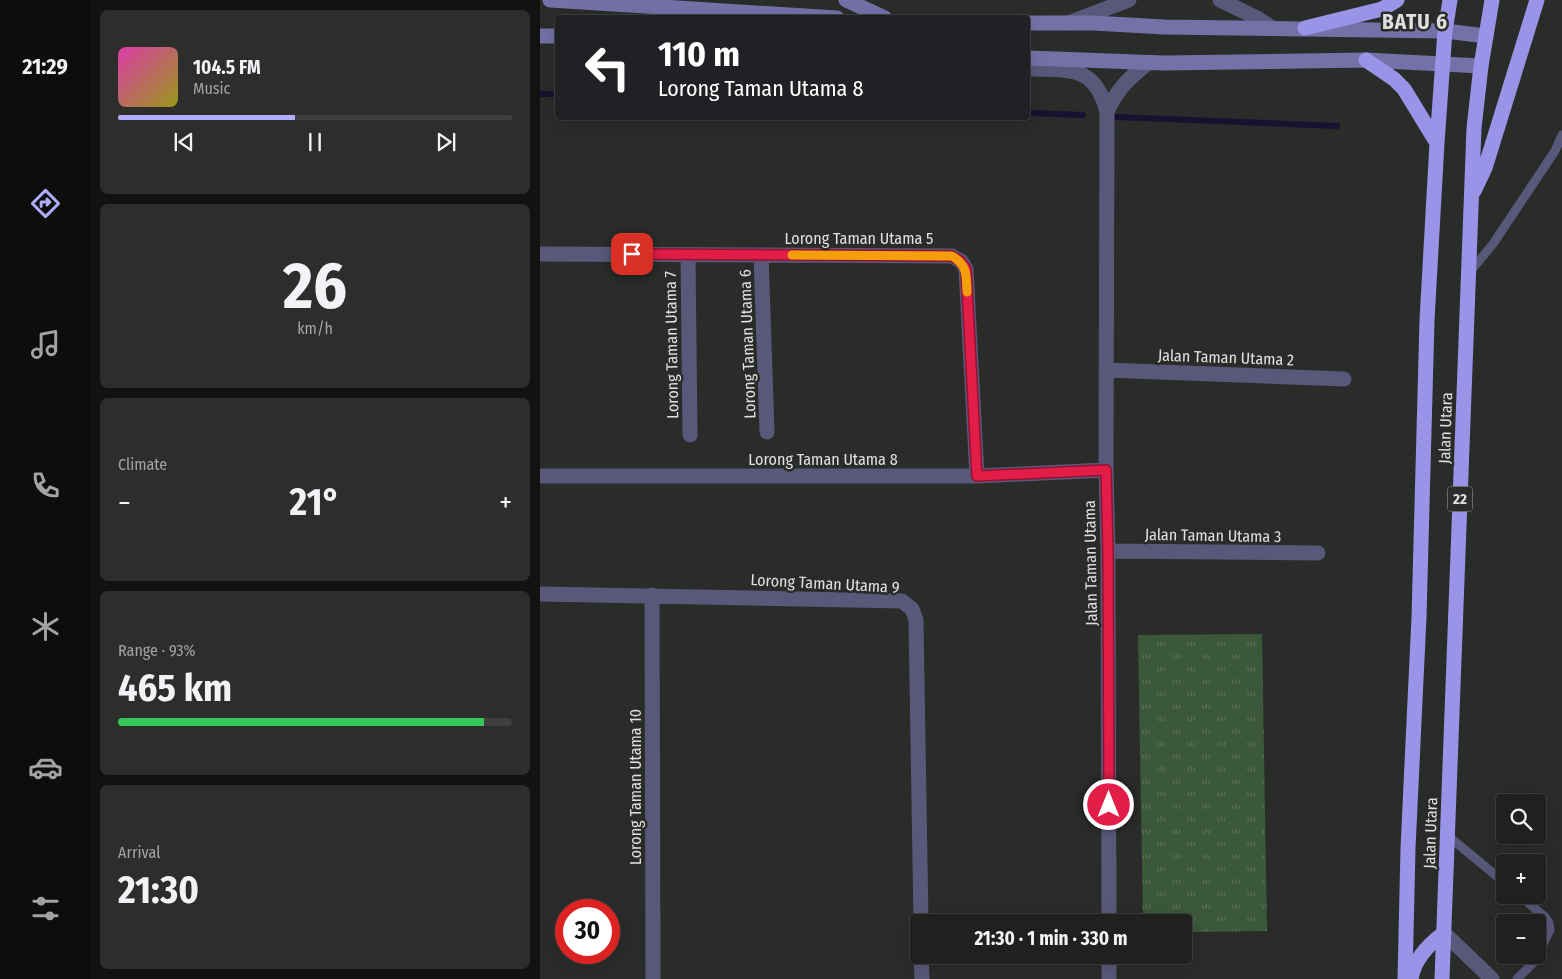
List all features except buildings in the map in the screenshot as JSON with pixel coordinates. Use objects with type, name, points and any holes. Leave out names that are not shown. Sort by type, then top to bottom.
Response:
[{"type":"highway","points":[[1306,28],[1382,9],[1397,0]]},
{"type":"highway","name":"Jalan Utara","points":[[1405,979],[1408,848],[1419,617],[1427,320],[1445,30],[1450,0]]},
{"type":"highway","name":"Jalan Utara","points":[[1442,979],[1474,128],[1481,66],[1492,0]]},
{"type":"highway","points":[[1471,197],[1486,168],[1537,0]]},
{"type":"highway","points":[[1366,60],[1394,79],[1404,89],[1437,143]]},
{"type":"highway","points":[[1411,979],[1413,969],[1424,952],[1431,943],[1444,933]]},
{"type":"street","points":[[550,0],[789,15]]},
{"type":"street","points":[[709,10],[734,0]]},
{"type":"street","points":[[846,0],[878,15]]},
{"type":"street","points":[[1067,23],[1129,0]]},
{"type":"street","points":[[1220,0],[1271,27]]},
{"type":"street","points":[[1030,23],[1164,27],[1445,30],[1486,36]]},
{"type":"street","points":[[540,36],[555,36]]},
{"type":"street","points":[[1030,58],[1148,63],[1366,60],[1481,66]]},
{"type":"street","points":[[1107,112],[1114,97],[1127,80],[1148,63]]},
{"type":"street","points":[[1030,69],[1067,70],[1087,78],[1097,86],[1104,99],[1107,112]]},
{"type":"street","name":"Jalan Taman Utama","points":[[1107,112],[1106,470],[1109,914]]},
{"type":"street","name":"Lorong Taman Utama 5","points":[[540,254],[952,256],[960,261],[966,269],[977,476]]},
{"type":"street","name":"Lorong Taman Utama 7","points":[[688,255],[690,435]]},
{"type":"street","name":"Lorong Taman Utama 6","points":[[761,255],[767,432]]},
{"type":"street","name":"Jalan Taman Utama 2","points":[[1106,370],[1344,379]]},
{"type":"street","name":"Lorong Taman Utama 8","points":[[540,476],[977,476],[1106,470]]},
{"type":"street","name":"Jalan Taman Utama 3","points":[[1108,551],[1318,553]]},
{"type":"street","name":"Lorong Taman Utama 9","points":[[540,594],[902,601],[912,609],[916,620],[921,914]]},
{"type":"street","name":"Lorong Taman Utama 10","points":[[652,595],[653,979]]},
{"type":"street","points":[[1444,933],[1492,979]]},
{"type":"street","points":[[921,964],[922,979]]},
{"type":"street","points":[[1109,964],[1109,979]]},
{"type":"lane","points":[[1468,273],[1493,244],[1555,151],[1562,134]]},
{"type":"lane","points":[[1447,835],[1496,876]]},
{"type":"lane","points":[[1517,979],[1534,962],[1550,930],[1549,923],[1545,917],[1530,904]]},
{"type":"green space","points":[[1262,634],[1267,931],[1192,932],[1192,914],[1143,914],[1138,635]]},
{"type":"waterway","points":[[540,94],[555,94]]},
{"type":"waterway","points":[[1030,113],[1083,115]]},
{"type":"waterway","points":[[1116,117],[1337,126]]},
{"type":"slow traffic","points":[[792,255],[952,256],[960,261],[966,269],[967,292]]},
{"type":"district","name":"BATU 6","points":[[1415,22]]},
{"type":"route","points":[[632,254],[952,256],[960,261],[966,269],[977,476],[1106,470],[1109,805]]}]
